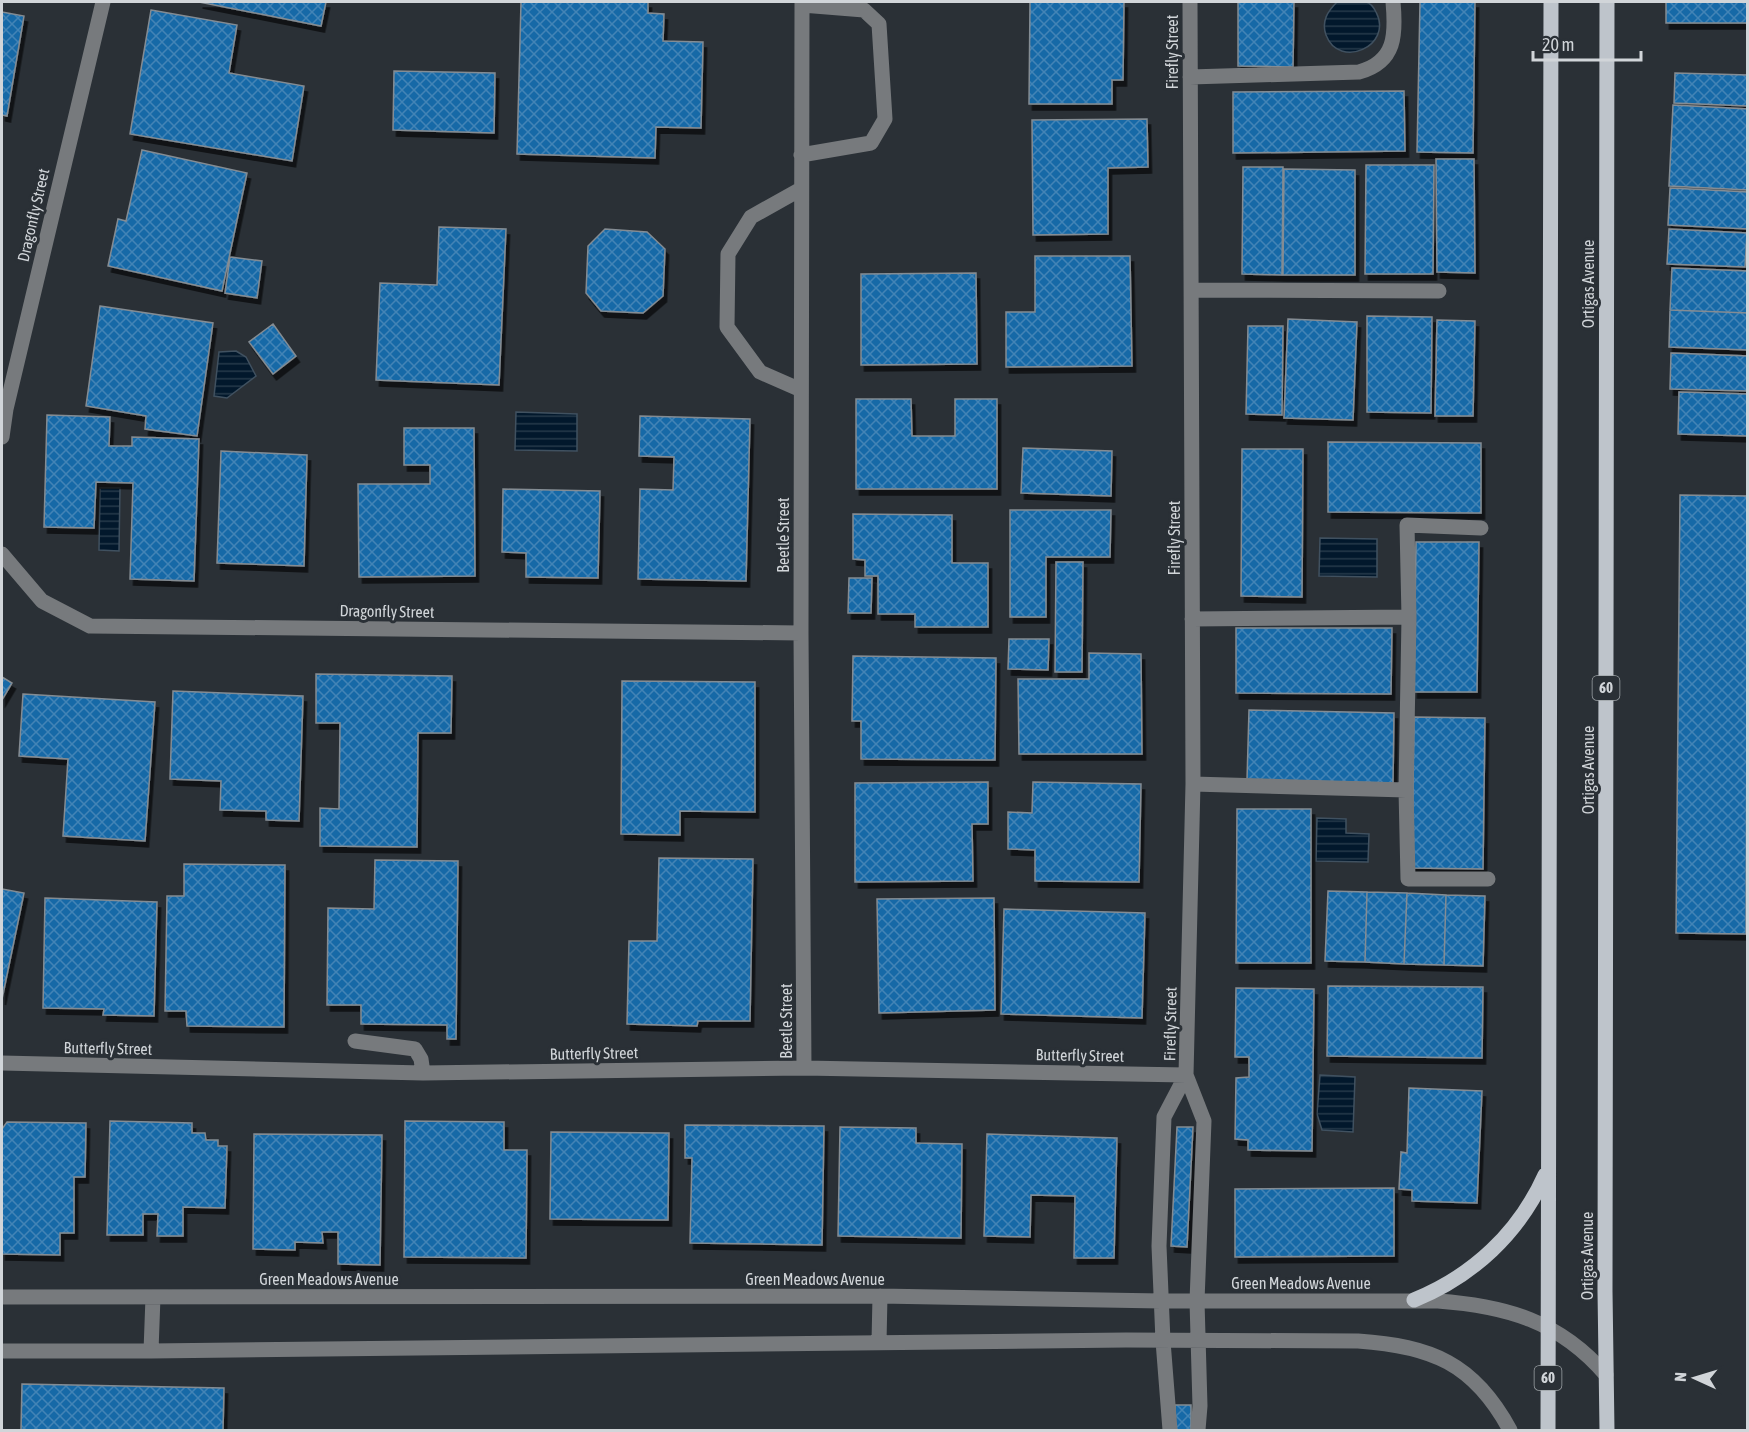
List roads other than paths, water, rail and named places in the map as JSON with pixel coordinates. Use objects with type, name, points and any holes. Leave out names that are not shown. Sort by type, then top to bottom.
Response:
[{"type":"main road","name":"60","points":[[1548,1431],[1551,2]]},
{"type":"main road","name":"Ortigas Avenue","points":[[1607,2],[1607,1431]]},
{"type":"main road","points":[[1414,1300],[1446,1286],[1489,1254],[1529,1207],[1548,1169]]},
{"type":"street","name":"Dragonfly Street","points":[[2,437],[9,398],[103,2]]},
{"type":"street","name":"Firefly Street","points":[[1190,2],[1193,783],[1186,1075],[1204,1121],[1197,1301],[1200,1406],[1198,1431]]},
{"type":"street","points":[[1190,77],[1359,72],[1370,69],[1386,58],[1390,49],[1394,27],[1393,2]]},
{"type":"street","points":[[801,155],[871,143],[885,119],[879,24],[864,10],[802,3]]},
{"type":"street","name":"Beetle Street","points":[[802,3],[801,633],[804,1068]]},
{"type":"street","points":[[801,189],[751,217],[728,254],[728,327],[760,372],[801,390]]},
{"type":"street","points":[[1192,290],[1439,291]]},
{"type":"street","points":[[1481,528],[1407,525],[1406,790],[1408,879],[1488,879]]},
{"type":"street","name":"Dragonfly Street","points":[[2,554],[42,601],[90,626],[801,633]]},
{"type":"street","points":[[1192,619],[1408,617]]},
{"type":"street","points":[[1193,783],[1406,790]]},
{"type":"street","points":[[355,1041],[415,1049],[421,1059],[423,1073]]},
{"type":"street","name":"Butterfly Street","points":[[2,1063],[423,1073],[804,1068],[1186,1075]]},
{"type":"street","name":"Firefly Street","points":[[1170,1431],[1159,1246],[1164,1118],[1186,1075]]},
{"type":"street","points":[[879,1342],[880,1296]]},
{"type":"street","name":"Green Meadows Avenue","points":[[2,1297],[880,1296],[1161,1301],[1414,1300],[1483,1306],[1547,1326],[1580,1348],[1606,1375]]},
{"type":"street","points":[[151,1351],[153,1298]]},
{"type":"street","points":[[2,1351],[1126,1340],[1358,1341],[1414,1348],[1452,1364],[1467,1374],[1486,1395],[1510,1431]]},
{"type":"water","points":[[1363,1],[1373,7],[1380,24],[1378,35],[1372,43],[1352,52],[1342,51],[1333,45],[1326,35],[1324,25],[1328,13],[1337,2]]},
{"type":"water","points":[[236,351],[246,357],[256,376],[227,398],[214,396],[219,352]]},
{"type":"water","points":[[516,412],[577,414],[577,451],[515,450]]},
{"type":"water","points":[[100,488],[120,488],[119,551],[99,550]]},
{"type":"water","points":[[1320,538],[1377,539],[1377,577],[1319,576]]},
{"type":"water","points":[[1317,818],[1346,819],[1346,833],[1369,834],[1368,862],[1316,861]]},
{"type":"water","points":[[1320,1075],[1355,1077],[1353,1132],[1322,1130],[1317,1114]]}]
